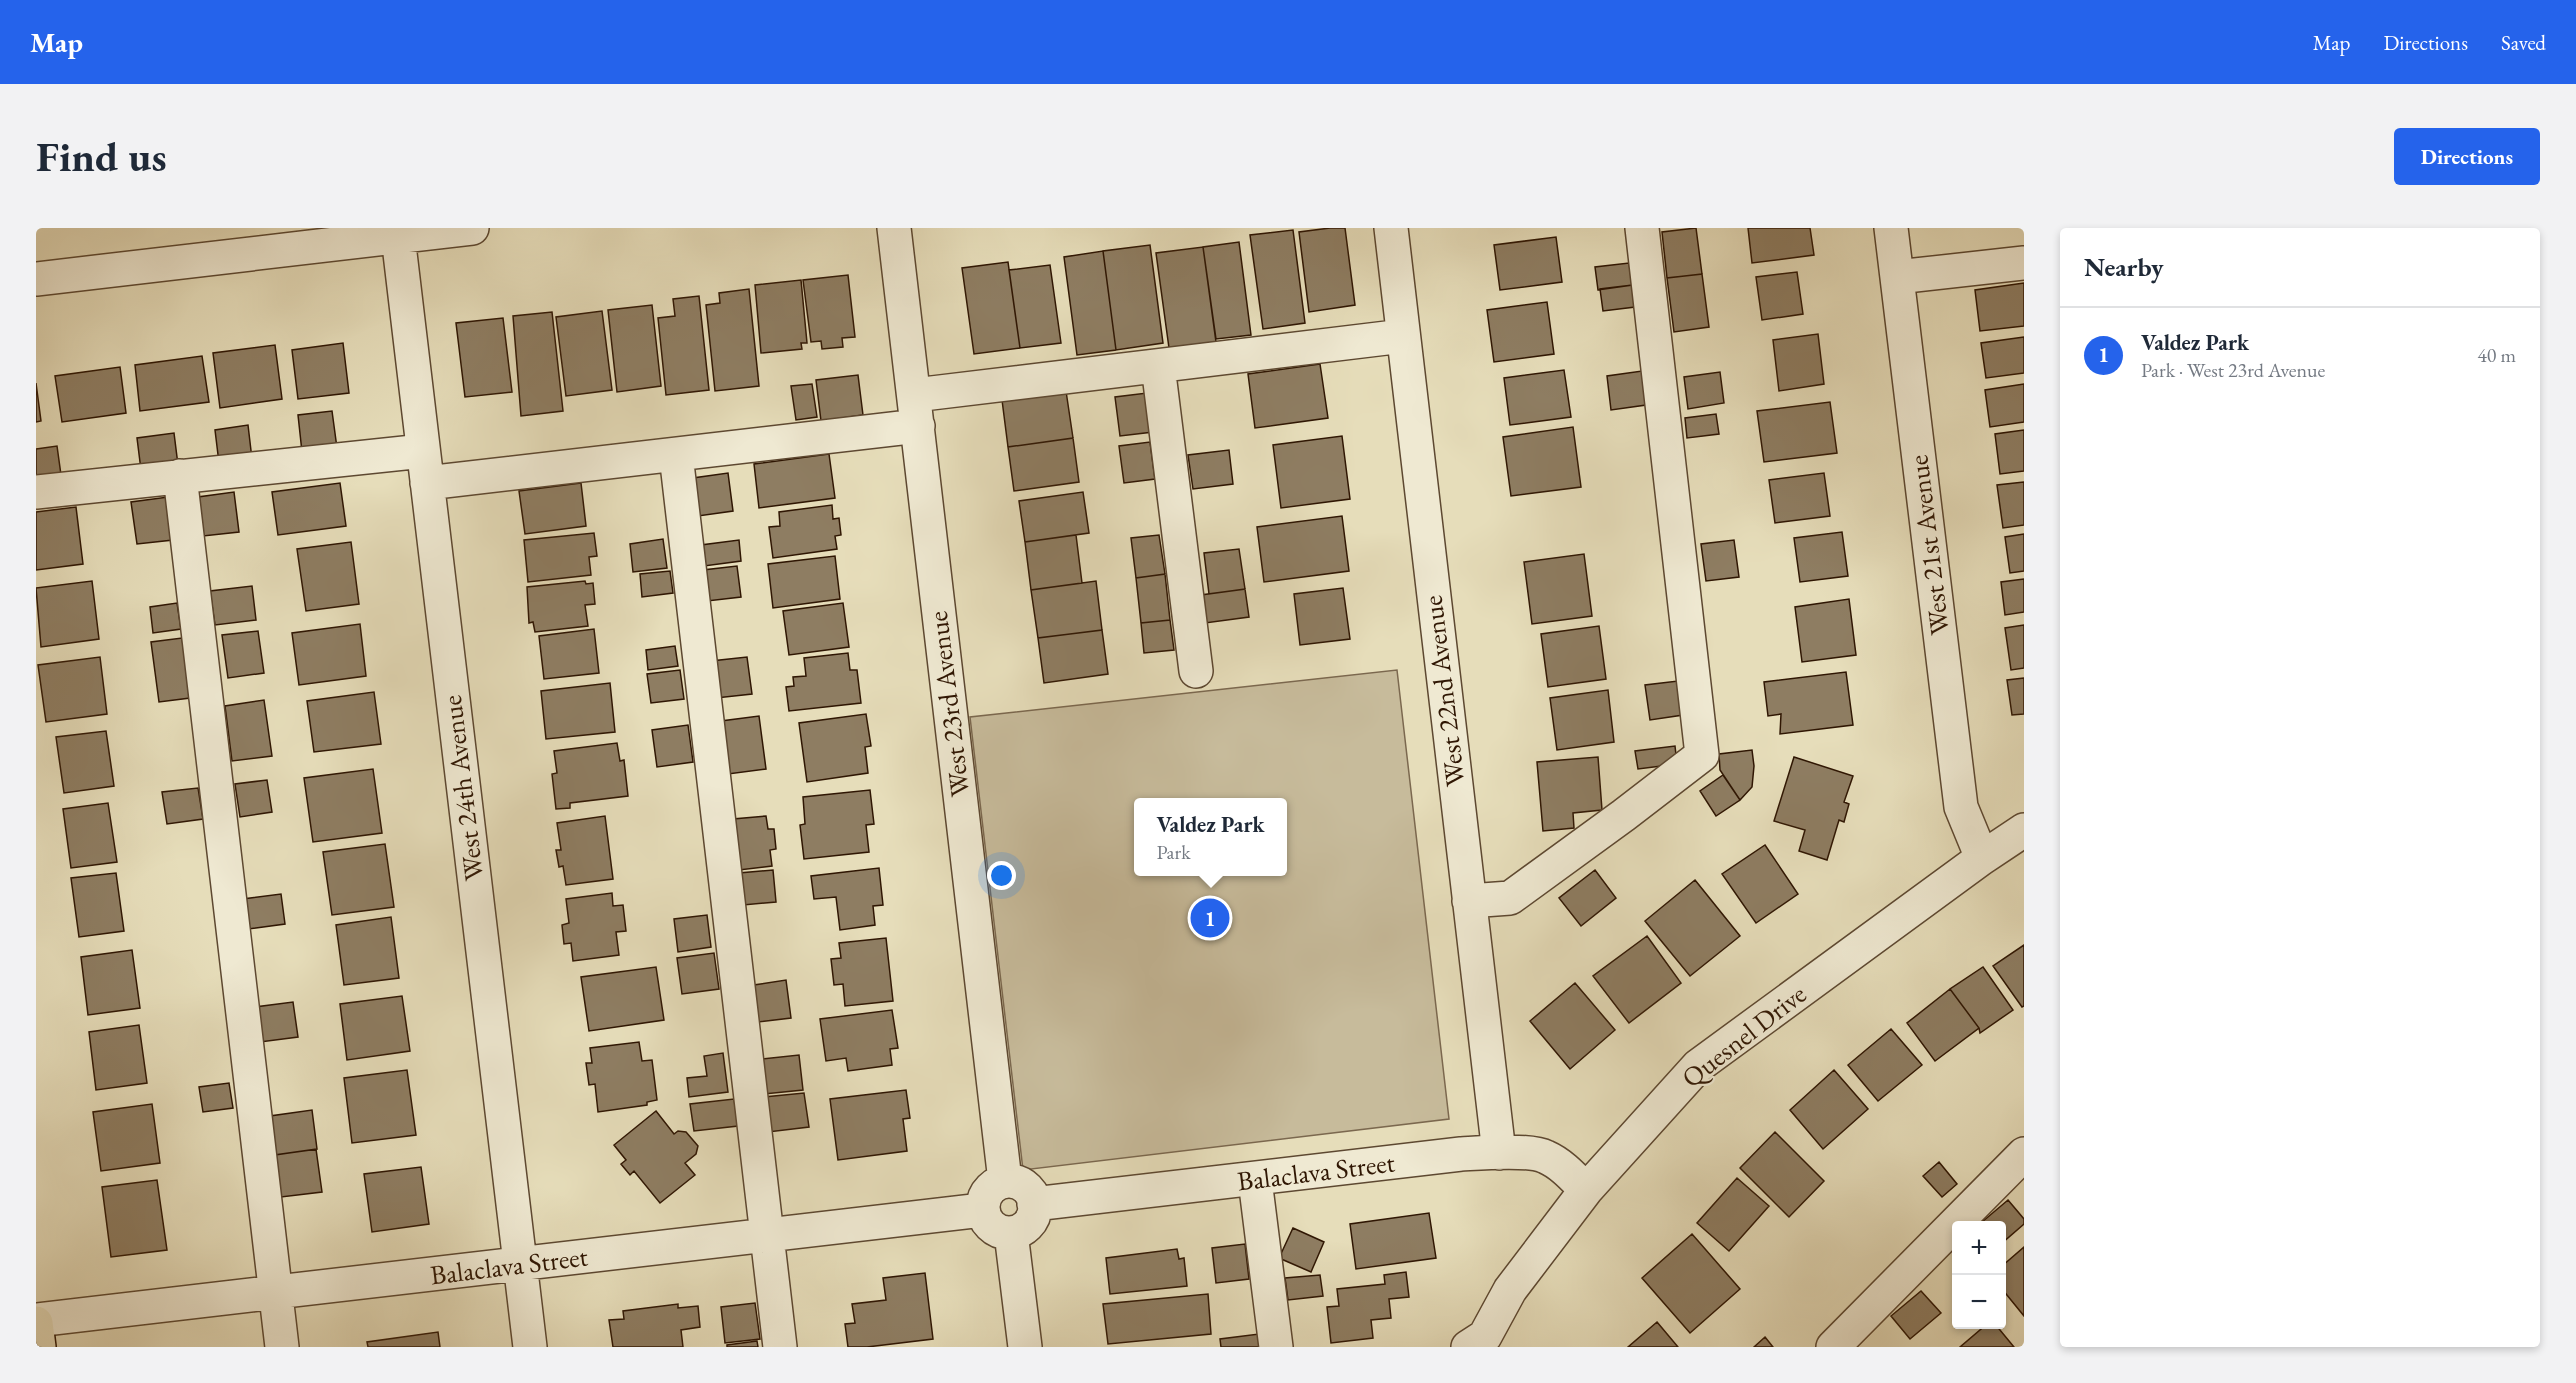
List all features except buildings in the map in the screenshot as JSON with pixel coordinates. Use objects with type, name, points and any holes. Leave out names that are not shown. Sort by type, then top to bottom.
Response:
[{"type":"main road","points":[[36,1321],[39,1347]]},
{"type":"street","points":[[36,279],[398,232],[472,228]]},
{"type":"street","name":"West 23rd Avenue","points":[[894,228],[1005,1180]]},
{"type":"street","name":"West 22nd Avenue","points":[[1391,228],[1499,1153]]},
{"type":"street","points":[[1469,901],[1510,898],[1702,755],[1642,228]]},
{"type":"street","name":"West 21st Avenue","points":[[1891,228],[1961,807],[1982,858]]},
{"type":"street","name":"West 24th Avenue","points":[[398,232],[530,1347]]},
{"type":"street","points":[[1897,277],[2024,262]]},
{"type":"street","points":[[427,483],[676,454],[1158,366],[1403,336]]},
{"type":"street","points":[[1158,366],[1196,671]]},
{"type":"street","points":[[36,492],[423,451]]},
{"type":"street","points":[[676,454],[780,1347]]},
{"type":"street","points":[[180,476],[282,1347]]},
{"type":"street","name":"Quesnel Drive","points":[[1478,1343],[1510,1290],[1586,1190],[1698,1066],[1982,858],[2024,830]]},
{"type":"street","name":"Balaclava Street","points":[[1034,1204],[1461,1154],[1499,1153],[1543,1155],[1560,1164],[1586,1190]]},
{"type":"street","points":[[1833,1347],[2024,1154]]},
{"type":"street","points":[[1005,1180],[1015,1181],[1024,1186],[1032,1194],[1034,1204],[1034,1214],[1029,1223],[1021,1230],[1011,1233],[1001,1232],[992,1227],[982,1210],[987,1191],[995,1184],[1005,1180]]},
{"type":"street","points":[[1254,1180],[1276,1347]]},
{"type":"street","name":"Balaclava Street","points":[[36,1321],[982,1210]]},
{"type":"street","points":[[1011,1233],[1025,1347]]},
{"type":"shaded area","points":[[1397,670],[1449,1119],[1023,1170],[970,717]]},
{"type":"place","name":"Valdez Park","points":[[1210,918]]}]
